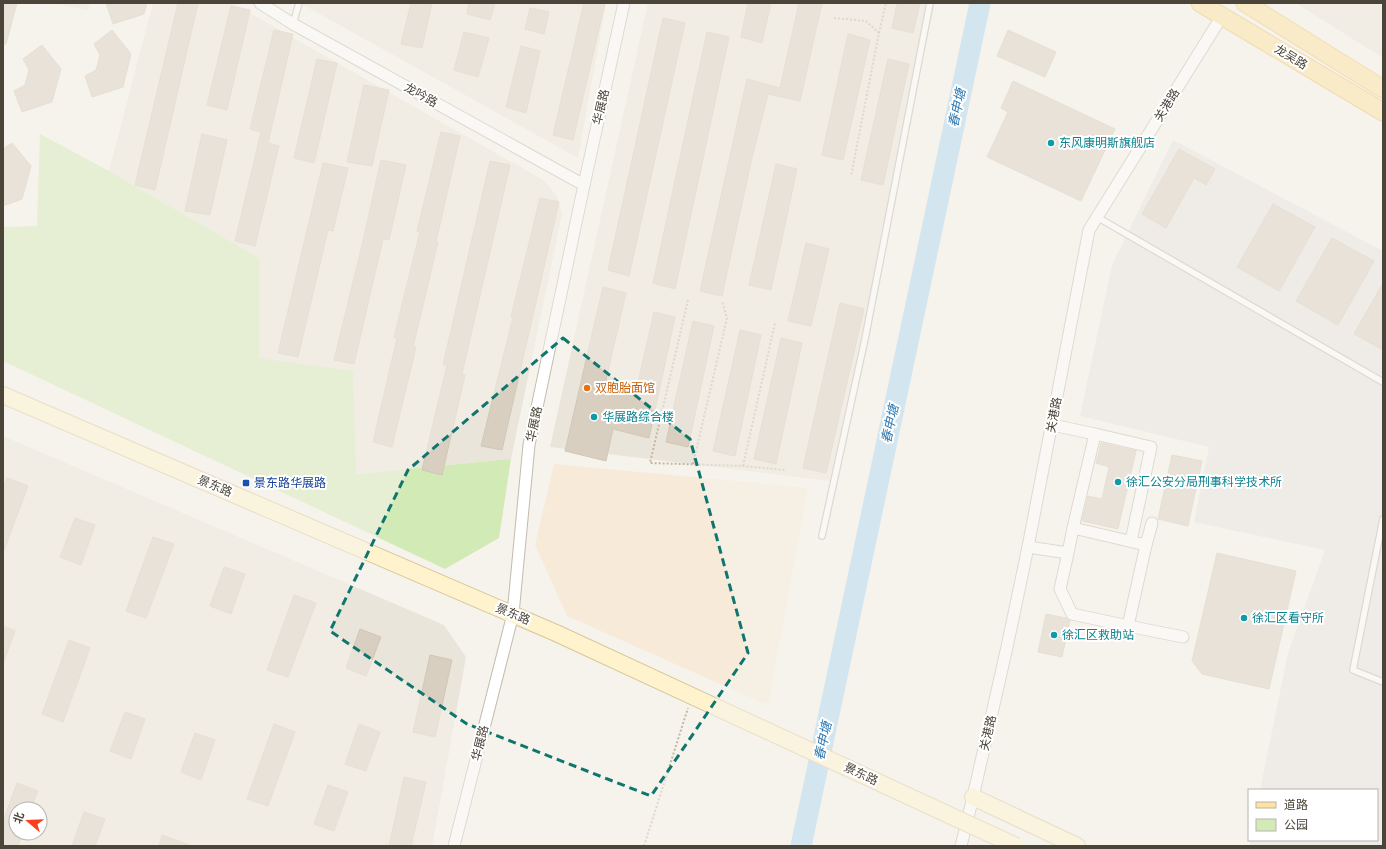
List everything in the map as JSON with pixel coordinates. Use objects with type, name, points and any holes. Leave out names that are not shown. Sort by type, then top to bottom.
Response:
[{"type":"main road","name":"龙吴路","points":[[1200,3],[1383,112]]},
{"type":"main road","name":"龙吴路","points":[[1245,3],[1383,89]]},
{"type":"street","name":"龙吟路","points":[[260,3],[294,24],[584,186]]},
{"type":"street","name":"华展路","points":[[454,846],[513,614],[529,445],[624,3]]},
{"type":"street","name":"关港路","points":[[961,846],[974,797],[1028,547],[1089,230],[1222,16]]},
{"type":"street","name":"景东路","points":[[3,395],[556,633],[1016,846]]},
{"type":"street","points":[[1052,425],[1151,447],[1131,541]]},
{"type":"street","points":[[1095,434],[1060,589],[1072,614],[1183,638]]},
{"type":"street","points":[[1128,626],[1152,522]]},
{"type":"street","points":[[1073,528],[1146,545]]},
{"type":"street","points":[[1028,547],[1068,554]]},
{"type":"street","points":[[974,797],[1077,846]]},
{"type":"lane","points":[[294,24],[299,3]]},
{"type":"lane","points":[[822,536],[865,339],[930,3]]},
{"type":"lane","points":[[1097,217],[1383,382]]},
{"type":"lane","points":[[1383,519],[1353,670],[1383,682]]},
{"type":"path","points":[[851,176],[886,3]]},
{"type":"path","points":[[834,18],[866,21],[880,33]]},
{"type":"path","points":[[688,300],[650,463],[743,466],[785,470]]},
{"type":"path","points":[[693,464],[727,318],[722,301]]},
{"type":"path","points":[[743,466],[775,323]]},
{"type":"path","points":[[644,846],[692,696]]},
{"type":"highlighted area","points":[[563,338],[690,439],[748,653],[651,796],[467,724],[330,631],[408,470]]},
{"type":"shaded area","points":[[52,3],[90,3],[88,10]]},
{"type":"shaded area","points":[[153,3],[232,3],[543,180],[557,196],[562,214],[511,459],[355,474],[353,372],[259,358],[259,258],[109,171]]},
{"type":"shaded area","points":[[300,3],[606,3],[578,158]]},
{"type":"shaded area","points":[[648,3],[935,3],[830,481],[550,447]]},
{"type":"shaded area","points":[[1296,3],[1383,3],[1383,58]]},
{"type":"shaded area","points":[[1173,140],[1383,251],[1383,846],[1249,846],[1251,841],[1378,841],[1378,789],[1260,789],[1288,653],[1325,550],[1194,522],[1209,447],[1080,416],[1112,265]]},
{"type":"shaded area","points":[[3,436],[444,625],[466,657],[432,846],[3,846]]},
{"type":"shaded area","points":[[554,464],[808,488],[768,704],[567,616],[535,545]]},
{"type":"green space","points":[[40,134],[109,171],[259,258],[259,358],[353,371],[356,474],[511,459],[499,538],[445,569],[3,361],[3,227],[37,226]]},
{"type":"building","points":[[3,3],[17,3],[6,44],[3,44]]},
{"type":"building","points":[[106,3],[147,3],[144,14],[113,24]]},
{"type":"building","points":[[178,3],[198,3],[155,190],[135,185]]},
{"type":"building","points":[[411,3],[432,3],[422,48],[401,44]]},
{"type":"building","points":[[469,3],[495,3],[490,20],[467,14]]},
{"type":"building","points":[[584,3],[605,3],[573,140],[553,135]]},
{"type":"building","points":[[748,3],[771,3],[762,43],[741,37]]},
{"type":"building","points":[[799,3],[822,3],[800,101],[768,94],[751,162],[722,296],[700,291],[747,79],[780,88]]},
{"type":"building","points":[[897,3],[920,3],[913,33],[892,28]]},
{"type":"building","points":[[231,6],[250,10],[227,110],[207,105]]},
{"type":"building","points":[[530,8],[549,12],[544,34],[525,29]]},
{"type":"building","points":[[663,18],[685,23],[629,276],[608,270]]},
{"type":"building","points":[[112,30],[131,54],[123,87],[92,97],[85,76],[96,70],[100,55],[94,44]]},
{"type":"building","points":[[274,30],[293,34],[268,143],[279,146],[255,246],[235,241],[261,132],[250,129]]},
{"type":"building","points":[[1008,30],[1056,52],[1045,77],[997,56]]},
{"type":"building","points":[[464,32],[489,38],[478,77],[454,70]]},
{"type":"building","points":[[707,32],[729,37],[675,289],[653,283]]},
{"type":"building","points":[[848,34],[870,40],[843,160],[822,155]]},
{"type":"building","points":[[42,45],[61,69],[52,102],[22,112],[14,91],[25,85],[29,70],[23,59]]},
{"type":"building","points":[[521,46],[540,51],[526,113],[506,107]]},
{"type":"building","points":[[317,59],[337,63],[314,163],[294,158]]},
{"type":"building","points":[[888,59],[909,64],[883,185],[861,180]]},
{"type":"building","name":"东风康明斯旗舰店","points":[[1013,81],[1115,129],[1081,201],[987,157],[1008,112],[1001,108]]},
{"type":"building","points":[[364,85],[389,90],[372,166],[347,162]]},
{"type":"building","points":[[441,132],[460,136],[436,242],[438,242],[413,347],[416,347],[392,447],[373,442],[397,338],[394,337],[420,232],[417,231]]},
{"type":"building","points":[[202,134],[227,140],[210,215],[185,211]]},
{"type":"building","points":[[12,143],[31,166],[22,199],[3,206],[3,149]]},
{"type":"building","points":[[1179,149],[1215,169],[1206,185],[1194,178],[1166,228],[1142,214]]},
{"type":"building","points":[[381,160],[406,165],[389,240],[383,239],[354,364],[334,360]]},
{"type":"building","points":[[490,161],[510,165],[462,374],[465,375],[442,475],[422,470],[447,365],[443,365]]},
{"type":"building","points":[[323,163],[348,168],[333,231],[328,230],[298,357],[278,353]]},
{"type":"building","points":[[776,164],[797,169],[771,290],[749,285]]},
{"type":"building","points":[[540,198],[559,202],[502,450],[481,446],[513,317],[511,317]]},
{"type":"building","points":[[1273,204],[1315,227],[1279,291],[1237,267]]},
{"type":"building","points":[[1332,238],[1374,261],[1338,325],[1296,301]]},
{"type":"building","points":[[806,243],[829,249],[811,326],[788,321]]},
{"type":"building","points":[[1383,283],[1383,350],[1354,334]]},
{"type":"building","points":[[603,287],[626,293],[606,380],[637,387],[654,312],[675,317],[649,438],[613,429],[606,461],[565,451]]},
{"type":"building","points":[[840,303],[864,309],[826,473],[803,468]]},
{"type":"building","points":[[693,321],[714,326],[688,447],[666,442]]},
{"type":"building","points":[[740,330],[761,335],[735,456],[713,451]]},
{"type":"building","points":[[781,338],[802,343],[776,464],[754,459]]},
{"type":"building","name":"徐汇公安分局刑事科学技术所","points":[[1101,443],[1136,451],[1118,529],[1082,521],[1088,496],[1102,499],[1109,467],[1096,463]]},
{"type":"building","points":[[1172,455],[1202,461],[1188,526],[1158,519]]},
{"type":"building","points":[[7,478],[28,486],[3,550],[3,488]]},
{"type":"building","points":[[75,518],[95,525],[81,565],[60,557]]},
{"type":"building","points":[[153,537],[174,544],[146,618],[126,611]]},
{"type":"building","name":"徐汇区看守所","points":[[1217,553],[1296,571],[1269,689],[1202,674],[1192,661]]},
{"type":"building","points":[[224,567],[245,574],[231,614],[210,606]]},
{"type":"building","points":[[294,595],[316,603],[288,677],[267,670]]},
{"type":"building","name":"徐汇区救助站","points":[[1046,614],[1070,620],[1062,657],[1038,652]]},
{"type":"building","points":[[3,626],[15,631],[4,661],[3,661]]},
{"type":"building","points":[[360,629],[381,637],[366,676],[346,668]]},
{"type":"building","points":[[69,640],[90,648],[63,722],[42,714]]},
{"type":"building","points":[[430,655],[452,660],[435,737],[413,732]]},
{"type":"building","points":[[125,712],[145,719],[131,759],[110,751]]},
{"type":"building","points":[[274,724],[295,732],[268,806],[247,799]]},
{"type":"building","points":[[359,724],[380,732],[366,771],[345,764]]},
{"type":"building","points":[[195,733],[215,740],[201,780],[181,772]]},
{"type":"building","points":[[404,777],[426,782],[411,846],[389,846]]},
{"type":"building","points":[[17,783],[38,791],[34,801],[10,801]]},
{"type":"building","points":[[328,785],[348,792],[334,831],[314,824]]},
{"type":"building","points":[[8,807],[8,841],[20,841],[18,846],[3,846],[3,821]]},
{"type":"building","points":[[84,812],[105,819],[95,846],[72,846]]},
{"type":"building","points":[[162,835],[189,845],[159,846]]},
{"type":"waterway","name":"春申塘","points":[[801,846],[980,3]]},
{"type":"place","name":"东风康明斯旗舰店","points":[[1051,143]]},
{"type":"place","name":"双胞胎面馆","points":[[587,388]]},
{"type":"place","name":"华展路综合楼","points":[[594,417]]},
{"type":"place","name":"徐汇公安分局刑事科学技术所","points":[[1118,482]]},
{"type":"place","name":"景东路华展路","points":[[246,483]]},
{"type":"place","name":"徐汇区看守所","points":[[1244,618]]},
{"type":"place","name":"徐汇区救助站","points":[[1054,635]]}]
